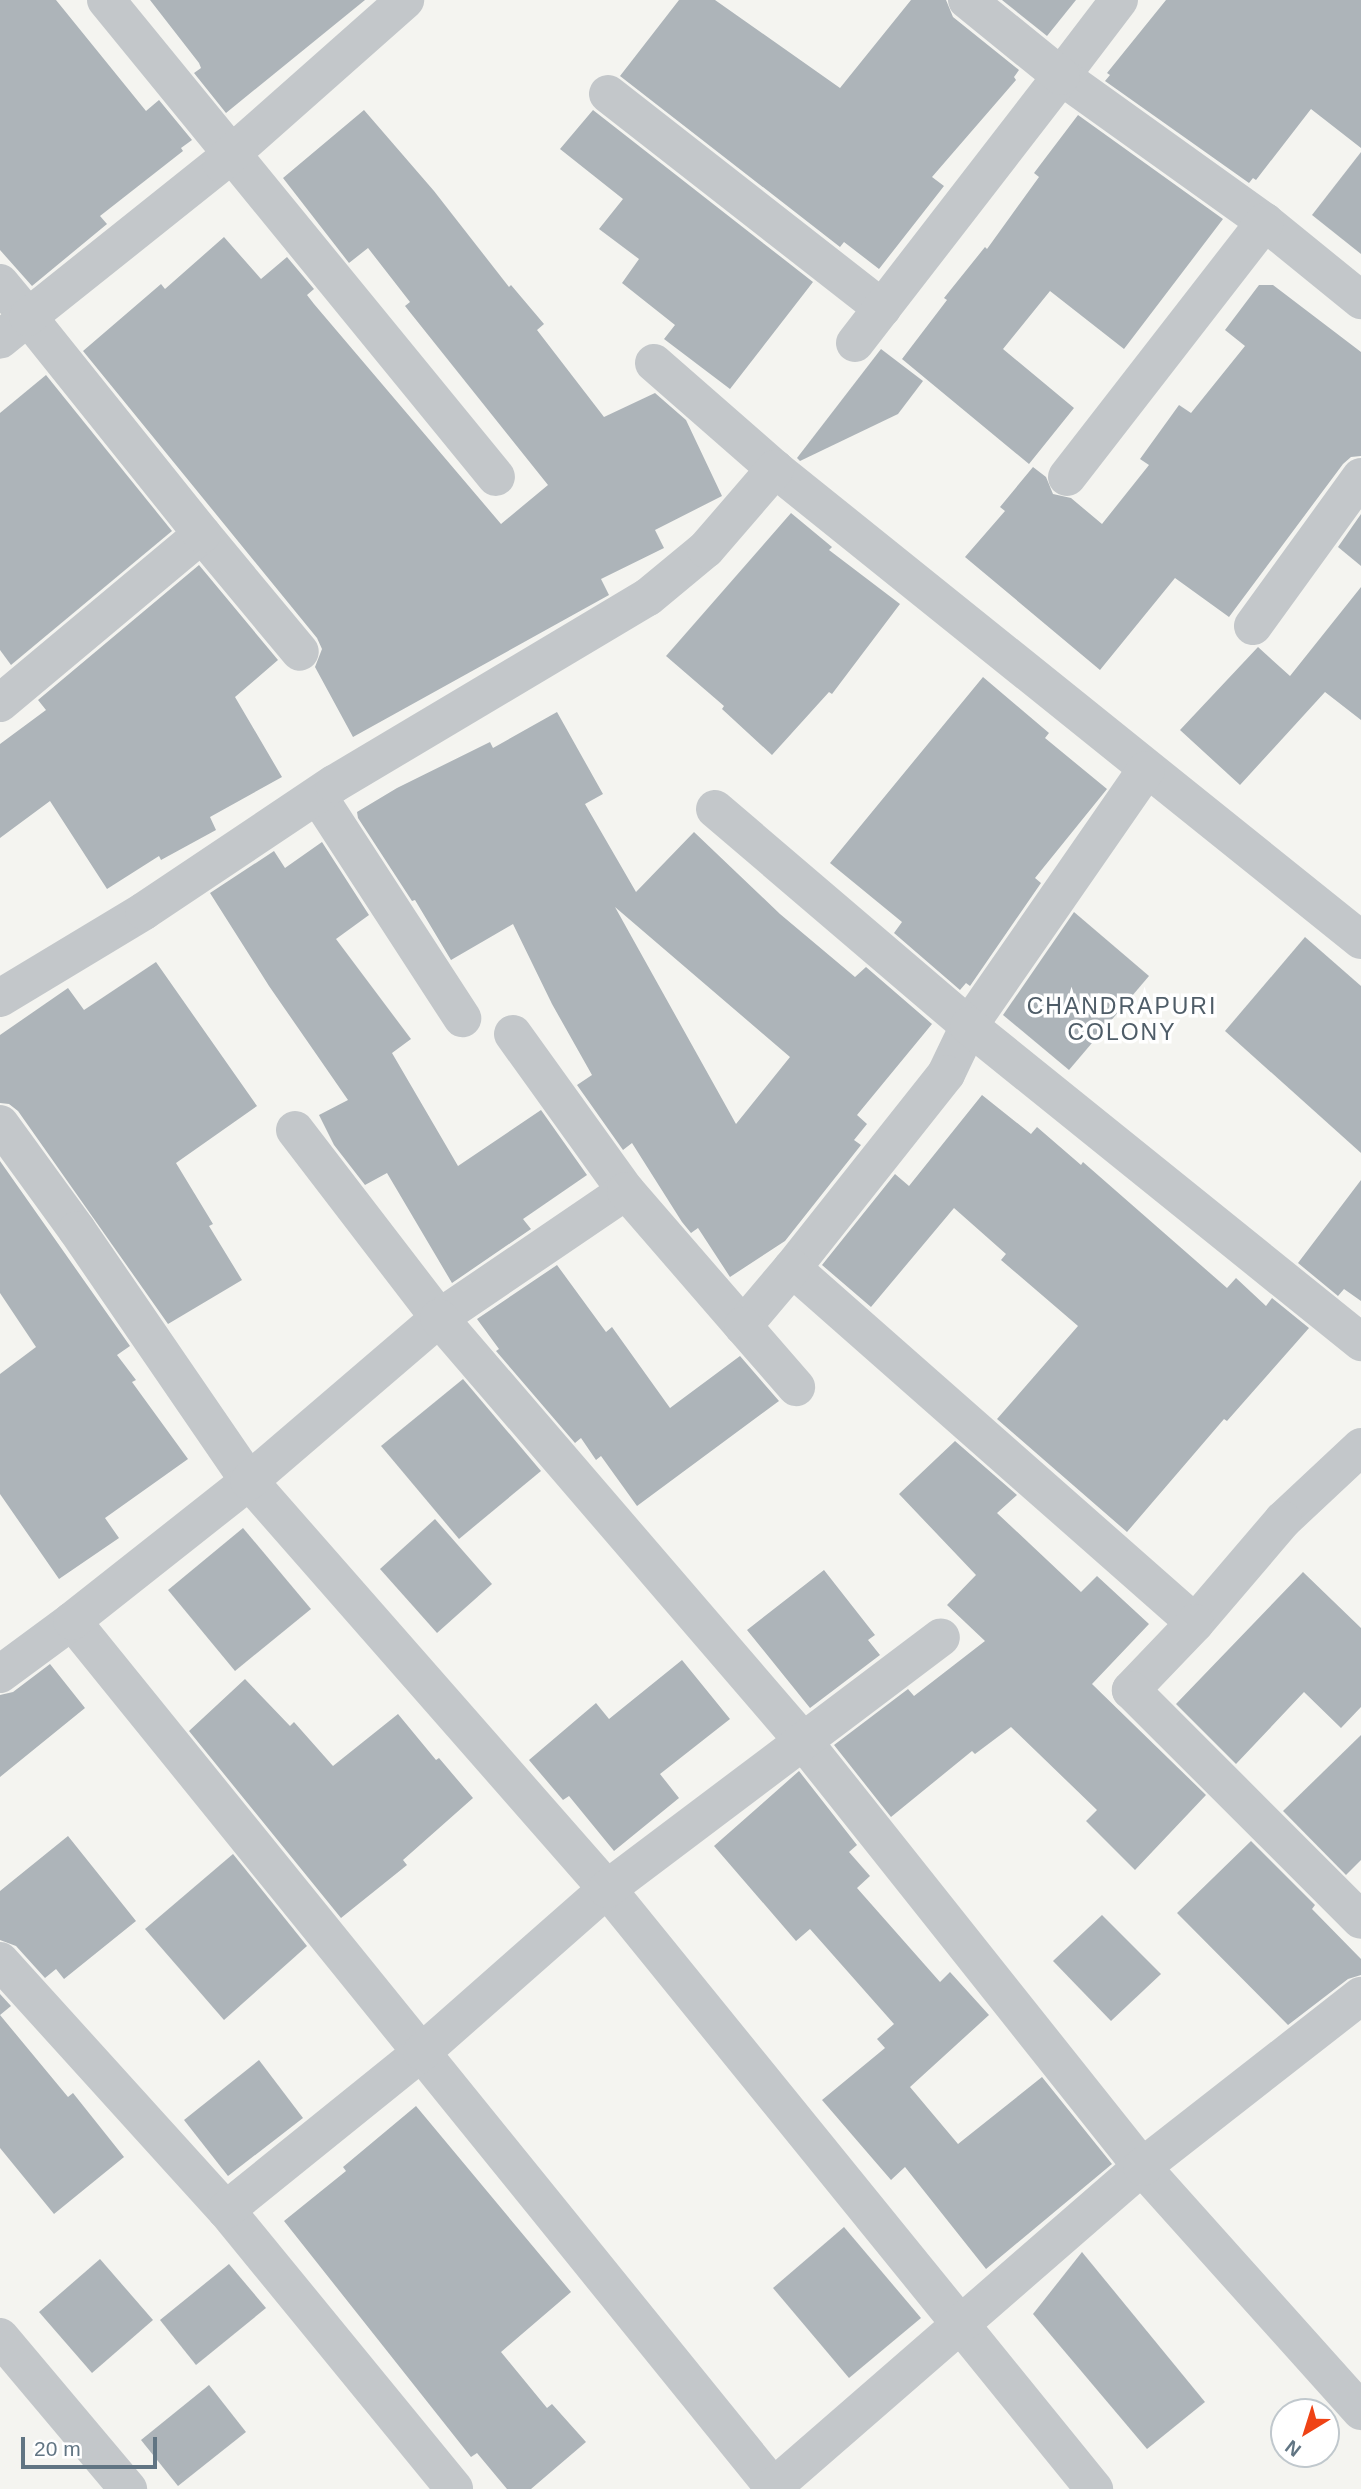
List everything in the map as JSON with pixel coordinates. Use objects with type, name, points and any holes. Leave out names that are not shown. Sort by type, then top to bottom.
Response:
[{"type":"street","points":[[106,0],[233,152],[496,477]]},
{"type":"street","points":[[14,328],[233,152],[405,0]]},
{"type":"street","points":[[967,0],[1060,76],[1265,222],[1361,300]]},
{"type":"street","points":[[855,343],[1119,0]]},
{"type":"street","points":[[608,94],[882,308]]},
{"type":"street","points":[[1067,477],[1265,222]]},
{"type":"street","points":[[0,283],[14,328],[202,534],[300,652]]},
{"type":"street","points":[[654,363],[775,468],[962,616],[1146,770],[1361,940]]},
{"type":"street","points":[[0,998],[144,911],[318,796],[648,597],[706,550],[775,468]]},
{"type":"street","points":[[1253,626],[1361,477]]},
{"type":"street","points":[[0,703],[202,534]]},
{"type":"street","points":[[743,1326],[946,1074],[970,1026],[1146,770]]},
{"type":"street","points":[[318,796],[462,1018]]},
{"type":"street","points":[[715,808],[970,1026],[1361,1342]]},
{"type":"street","points":[[513,1034],[626,1191],[796,1387]]},
{"type":"street","points":[[0,1124],[77,1230],[249,1480],[607,1889],[1094,2489]]},
{"type":"street","points":[[295,1130],[439,1318],[803,1741],[1142,2167],[1361,2411]]},
{"type":"street","points":[[0,1674],[72,1621],[249,1480],[439,1318],[626,1191]]},
{"type":"street","points":[[792,1268],[1195,1623]]},
{"type":"street","points":[[1361,1447],[1283,1520],[1195,1623],[1131,1690],[1361,1920]]},
{"type":"street","points":[[72,1621],[773,2488],[1142,2167],[1361,1996]]},
{"type":"street","points":[[226,2210],[422,2052],[607,1889],[941,1637]]},
{"type":"street","points":[[0,1961],[226,2210],[454,2489]]},
{"type":"street","points":[[0,2337],[128,2489]]},
{"type":"building","points":[[0,0],[56,0],[146,111],[159,100],[192,140],[181,148],[183,151],[100,216],[107,224],[32,286],[0,250]]},
{"type":"building","points":[[150,0],[365,0],[226,113],[194,73],[201,68],[199,63]]},
{"type":"building","points":[[679,0],[715,0],[840,88],[911,0],[946,0],[953,17],[1019,70],[1014,77],[1016,80],[932,177],[944,186],[879,269],[844,242],[840,247],[620,76]]},
{"type":"building","points":[[1002,0],[1076,0],[1047,36]]},
{"type":"building","points":[[1166,0],[1361,0],[1361,148],[1311,109],[1256,180],[1253,178],[1249,183],[1105,81],[1110,75],[1107,73]]},
{"type":"building","points":[[364,110],[434,191],[509,287],[511,285],[544,324],[537,330],[604,417],[655,393],[686,420],[722,496],[655,530],[664,548],[601,579],[609,595],[353,737],[315,667],[322,649],[317,638],[83,351],[161,284],[165,289],[224,237],[261,279],[287,257],[314,289],[307,295],[314,304],[501,524],[548,485],[405,306],[410,302],[368,248],[349,263],[283,178]]},
{"type":"building","points":[[593,110],[813,282],[730,389],[664,339],[675,325],[622,283],[639,259],[599,229],[623,199],[560,149]]},
{"type":"building","points":[[1078,115],[1223,219],[1124,349],[1050,291],[1003,349],[1074,408],[1029,464],[902,359],[947,300],[944,298],[985,247],[987,249],[1039,177],[1034,173]]},
{"type":"building","points":[[1361,152],[1361,254],[1312,215]]},
{"type":"building","points":[[1259,285],[1273,285],[1361,352],[1361,456],[1351,457],[1343,464],[1229,617],[1175,578],[1100,670],[965,557],[1005,511],[1000,507],[1033,467],[1046,477],[1053,494],[1071,498],[1102,524],[1149,465],[1140,459],[1179,405],[1191,413],[1245,346],[1225,330]]},
{"type":"building","points":[[881,349],[923,381],[898,414],[800,461],[797,458]]},
{"type":"building","points":[[46,375],[172,531],[11,665],[0,650],[0,413]]},
{"type":"building","points":[[791,513],[832,547],[829,550],[900,604],[832,694],[829,692],[772,755],[722,709],[724,706],[666,656]]},
{"type":"building","points":[[1361,514],[1361,566],[1338,547]]},
{"type":"building","points":[[199,565],[278,660],[235,697],[282,777],[210,817],[216,830],[161,860],[159,856],[107,889],[50,801],[0,838],[0,744],[46,710],[38,700]]},
{"type":"building","points":[[1361,587],[1361,720],[1325,692],[1240,785],[1180,730],[1258,647],[1290,676]]},
{"type":"building","points":[[983,677],[1049,733],[1045,738],[1107,789],[1035,878],[1041,883],[970,986],[966,983],[960,990],[894,933],[902,922],[830,863]]},
{"type":"building","points":[[557,712],[603,794],[585,804],[636,892],[694,832],[780,914],[855,977],[866,967],[932,1024],[857,1115],[867,1124],[854,1140],[861,1145],[785,1241],[730,1277],[698,1228],[691,1233],[682,1222],[632,1143],[623,1150],[577,1085],[592,1075],[552,1004],[513,924],[451,960],[415,900],[412,901],[358,818],[357,812],[397,788],[490,742],[493,748]],"holes":[[[615,907],[790,1057],[736,1124]]]},
{"type":"building","points":[[322,842],[369,915],[336,939],[411,1039],[392,1053],[458,1166],[541,1110],[587,1175],[523,1219],[531,1229],[452,1283],[387,1173],[365,1185],[334,1145],[319,1115],[348,1100],[269,986],[210,893],[274,851],[285,868]]},
{"type":"building","points":[[1074,912],[1149,976],[1069,1070],[1003,1015]]},
{"type":"building","points":[[1305,937],[1361,986],[1361,1153],[1225,1031]]},
{"type":"building","points":[[156,962],[257,1106],[176,1163],[213,1224],[209,1226],[242,1280],[168,1324],[18,1111],[9,1104],[0,1103],[0,1035],[68,988],[84,1010]]},
{"type":"building","points":[[982,1095],[1031,1134],[1037,1127],[1081,1165],[1083,1162],[1227,1288],[1236,1278],[1266,1306],[1272,1298],[1309,1328],[1227,1421],[1224,1419],[1127,1532],[997,1419],[1078,1326],[1001,1260],[1006,1254],[954,1208],[871,1307],[822,1265],[895,1174],[909,1186]]},
{"type":"building","points":[[0,1161],[130,1346],[117,1355],[136,1380],[132,1382],[188,1459],[105,1518],[119,1538],[59,1579],[0,1494],[0,1374],[36,1347],[0,1293]]},
{"type":"building","points":[[1361,1180],[1361,1301],[1344,1289],[1338,1296],[1298,1263]]},
{"type":"building","points":[[557,1265],[606,1332],[612,1327],[670,1408],[740,1356],[779,1401],[637,1506],[601,1456],[596,1460],[581,1438],[575,1443],[496,1351],[499,1349],[477,1319]]},
{"type":"building","points":[[463,1379],[541,1471],[459,1539],[381,1446]]},
{"type":"building","points":[[955,1441],[1017,1495],[997,1513],[1081,1592],[1097,1576],[1149,1624],[1092,1684],[1206,1795],[1135,1870],[1086,1821],[1097,1810],[1011,1727],[975,1754],[972,1751],[891,1817],[834,1745],[908,1689],[914,1696],[985,1641],[947,1605],[976,1575],[899,1494]]},
{"type":"building","points":[[435,1519],[492,1584],[437,1633],[380,1569]]},
{"type":"building","points":[[243,1528],[311,1609],[235,1671],[168,1590]]},
{"type":"building","points":[[824,1570],[875,1635],[868,1640],[880,1655],[810,1708],[747,1630]]},
{"type":"building","points":[[1303,1572],[1361,1628],[1361,1707],[1341,1728],[1304,1692],[1236,1764],[1176,1704]]},
{"type":"building","points":[[682,1660],[730,1719],[660,1774],[679,1798],[614,1851],[569,1796],[563,1800],[529,1760],[596,1703],[609,1719]]},
{"type":"building","points":[[50,1664],[85,1708],[0,1777],[0,1695],[13,1692]]},
{"type":"building","points":[[245,1679],[290,1726],[294,1722],[333,1766],[398,1714],[436,1760],[439,1758],[473,1798],[403,1860],[407,1865],[341,1918],[189,1731]]},
{"type":"building","points":[[1361,1735],[1361,1860],[1346,1875],[1283,1811]]},
{"type":"building","points":[[799,1771],[857,1845],[849,1852],[870,1876],[857,1888],[940,1982],[950,1972],[989,2015],[910,2087],[958,2144],[1042,2077],[1112,2164],[986,2269],[905,2167],[891,2180],[822,2100],[885,2048],[877,2039],[894,2024],[810,1929],[796,1941],[714,1846]]},
{"type":"building","points":[[68,1836],[136,1921],[64,1979],[56,1969],[45,1978],[16,1946],[0,1940],[0,1891]]},
{"type":"building","points":[[1251,1841],[1315,1905],[1312,1909],[1361,1959],[1361,1975],[1348,1979],[1288,2025],[1177,1913]]},
{"type":"building","points":[[233,1854],[307,1946],[224,2020],[145,1929]]},
{"type":"building","points":[[1102,1915],[1161,1974],[1111,2021],[1053,1961]]},
{"type":"building","points":[[0,1994],[11,2006],[0,2015]]},
{"type":"building","points":[[0,2015],[68,2097],[73,2093],[124,2157],[54,2214],[0,2148]]},
{"type":"building","points":[[259,2060],[303,2118],[228,2176],[184,2120]]},
{"type":"building","points":[[416,2106],[571,2292],[501,2352],[547,2408],[552,2404],[586,2442],[531,2489],[507,2489],[477,2453],[471,2457],[284,2221],[346,2171],[343,2167]]},
{"type":"building","points":[[844,2227],[921,2318],[849,2378],[773,2288]]},
{"type":"building","points":[[1082,2252],[1205,2402],[1147,2449],[1033,2314]]},
{"type":"building","points":[[100,2259],[153,2320],[92,2373],[39,2312]]},
{"type":"building","points":[[229,2264],[266,2308],[196,2365],[160,2320]]},
{"type":"building","points":[[209,2385],[246,2432],[178,2486],[141,2440]]},
{"type":"district","name":"CHANDRAPURI COLONY","points":[[1122,1019]]}]
